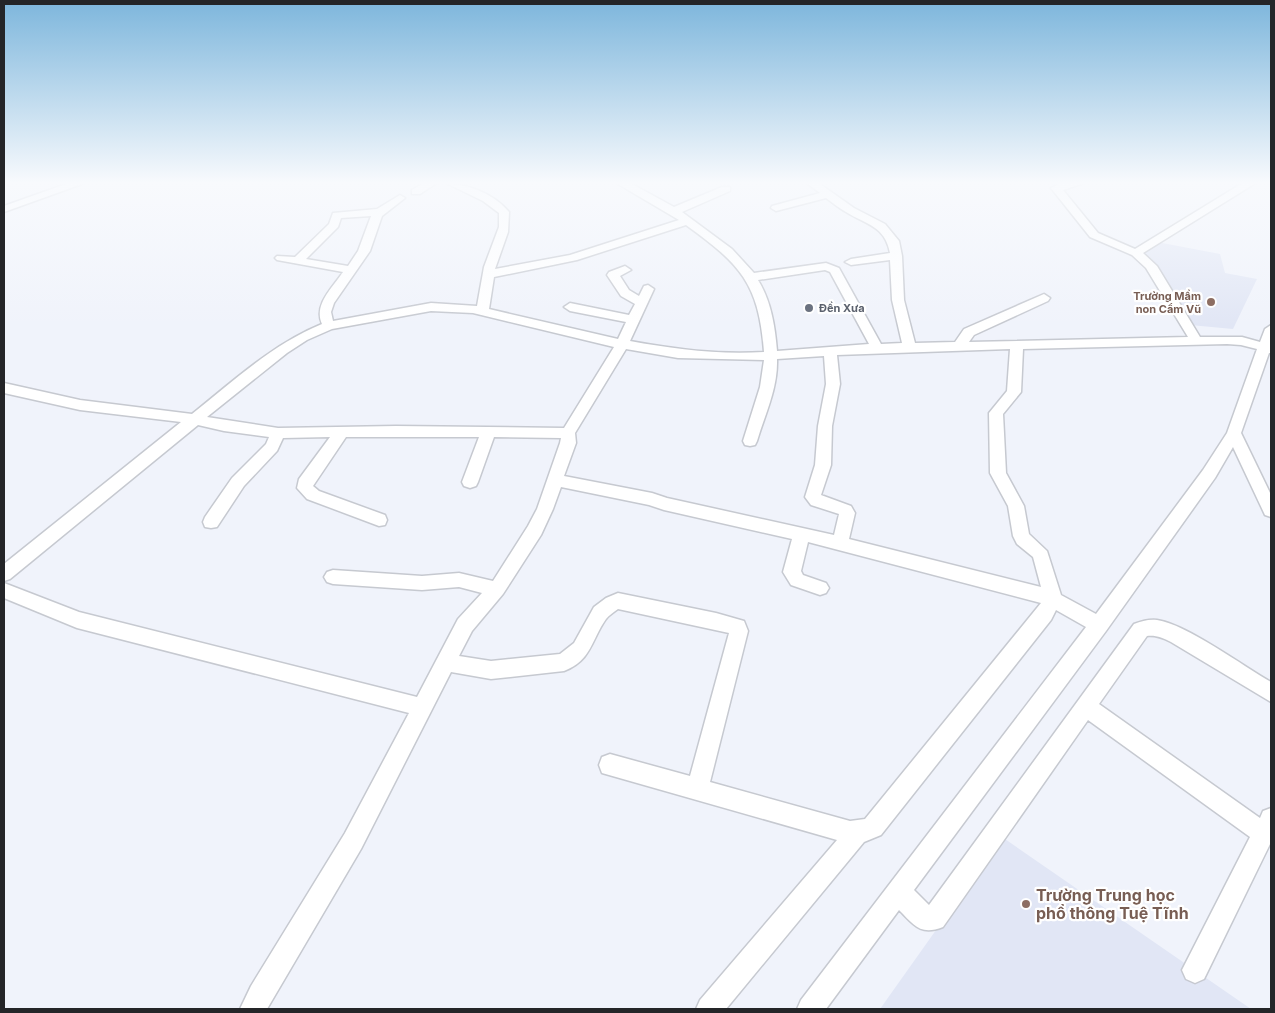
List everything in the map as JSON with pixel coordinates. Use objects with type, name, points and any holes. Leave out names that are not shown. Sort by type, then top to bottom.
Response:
[{"type":"street","points":[[329,326],[324,310],[364,252],[371,231]]},
{"type":"street","points":[[482,312],[486,298],[491,260],[503,231]]},
{"type":"street","points":[[489,274],[574,258],[654,231]]},
{"type":"street","points":[[702,231],[729,251],[751,277],[760,296],[767,322],[770,355],[769,379],[750,441]]},
{"type":"street","points":[[886,231],[893,241],[896,256],[898,300],[910,348]]},
{"type":"street","points":[[1136,253],[1172,231]]},
{"type":"street","points":[[851,262],[896,256]]},
{"type":"street","points":[[280,258],[351,270]]},
{"type":"street","points":[[751,277],[826,266],[831,267],[835,270],[877,348]]},
{"type":"street","points":[[253,1009],[260,994],[353,840],[465,625],[497,589],[535,530],[556,480],[568,443],[568,433],[616,357],[648,289]]},
{"type":"street","points":[[959,346],[969,332],[1044,298]]},
{"type":"street","points":[[4,574],[282,350],[302,337],[329,326],[431,308],[456,307],[622,344],[703,356],[770,355],[877,348],[1017,346],[1196,340],[1242,341],[1268,348]]},
{"type":"street","points":[[570,307],[634,320]]},
{"type":"street","points":[[810,1009],[898,892],[1094,622],[1209,474],[1234,433],[1268,348],[1271,329]]},
{"type":"street","points":[[1017,346],[1014,392],[996,413],[997,465],[1002,481],[1016,506],[1021,536],[1023,540],[1039,552],[1059,602]]},
{"type":"street","points":[[830,350],[833,384],[825,426],[823,465],[813,497],[817,501],[847,512],[840,543]]},
{"type":"street","points":[[4,388],[80,405],[195,419],[224,426],[278,433],[568,433]]},
{"type":"street","points":[[342,432],[305,483],[305,488],[313,495],[379,520]]},
{"type":"street","points":[[470,482],[488,432]]},
{"type":"street","points":[[211,522],[245,473],[272,447],[278,433]]},
{"type":"street","points":[[1234,433],[1271,511]]},
{"type":"street","points":[[556,480],[652,499],[664,504],[710,515],[840,543],[1059,602],[1094,622]]},
{"type":"street","points":[[801,535],[792,572],[797,580],[820,588]]},
{"type":"street","points":[[333,577],[422,583],[459,580],[497,589]]},
{"type":"street","points":[[4,590],[77,620],[421,707]]},
{"type":"street","points":[[445,662],[491,670],[564,662],[581,649],[600,613],[612,603],[618,601],[737,627],[739,632],[697,790]]},
{"type":"street","points":[[610,765],[850,832],[858,832],[873,827],[1046,614],[1059,602]]},
{"type":"street","points":[[898,892],[926,919],[934,918],[1142,630],[1153,627],[1178,636],[1271,693]]},
{"type":"street","points":[[1086,707],[1268,826],[1195,970]]},
{"type":"street","points":[[709,1009],[858,832]]},
{"type":"lane","points":[[298,260],[328,231]]},
{"type":"lane","points":[[1090,231],[1099,238],[1136,253],[1151,266],[1196,340]]},
{"type":"lane","points":[[626,270],[613,275],[625,293],[642,303]]},
{"type":"shaded area","name":"Trường Mầm non Cẩm Vũ","points":[[1157,242],[1220,254],[1225,273],[1257,279],[1233,329],[1190,325],[1139,254]]},
{"type":"shaded area","name":"Trường Trung học phổ thông Tuệ Tĩnh","points":[[1002,837],[1251,1009],[880,1009]]},
{"type":"place","name":"Trường Mầm non Cẩm Vũ","points":[[1211,302]]},
{"type":"place","name":"Đền Xưa","points":[[809,308]]},
{"type":"place","name":"Trường Trung học phổ thông Tuệ Tĩnh","points":[[1026,904]]}]
